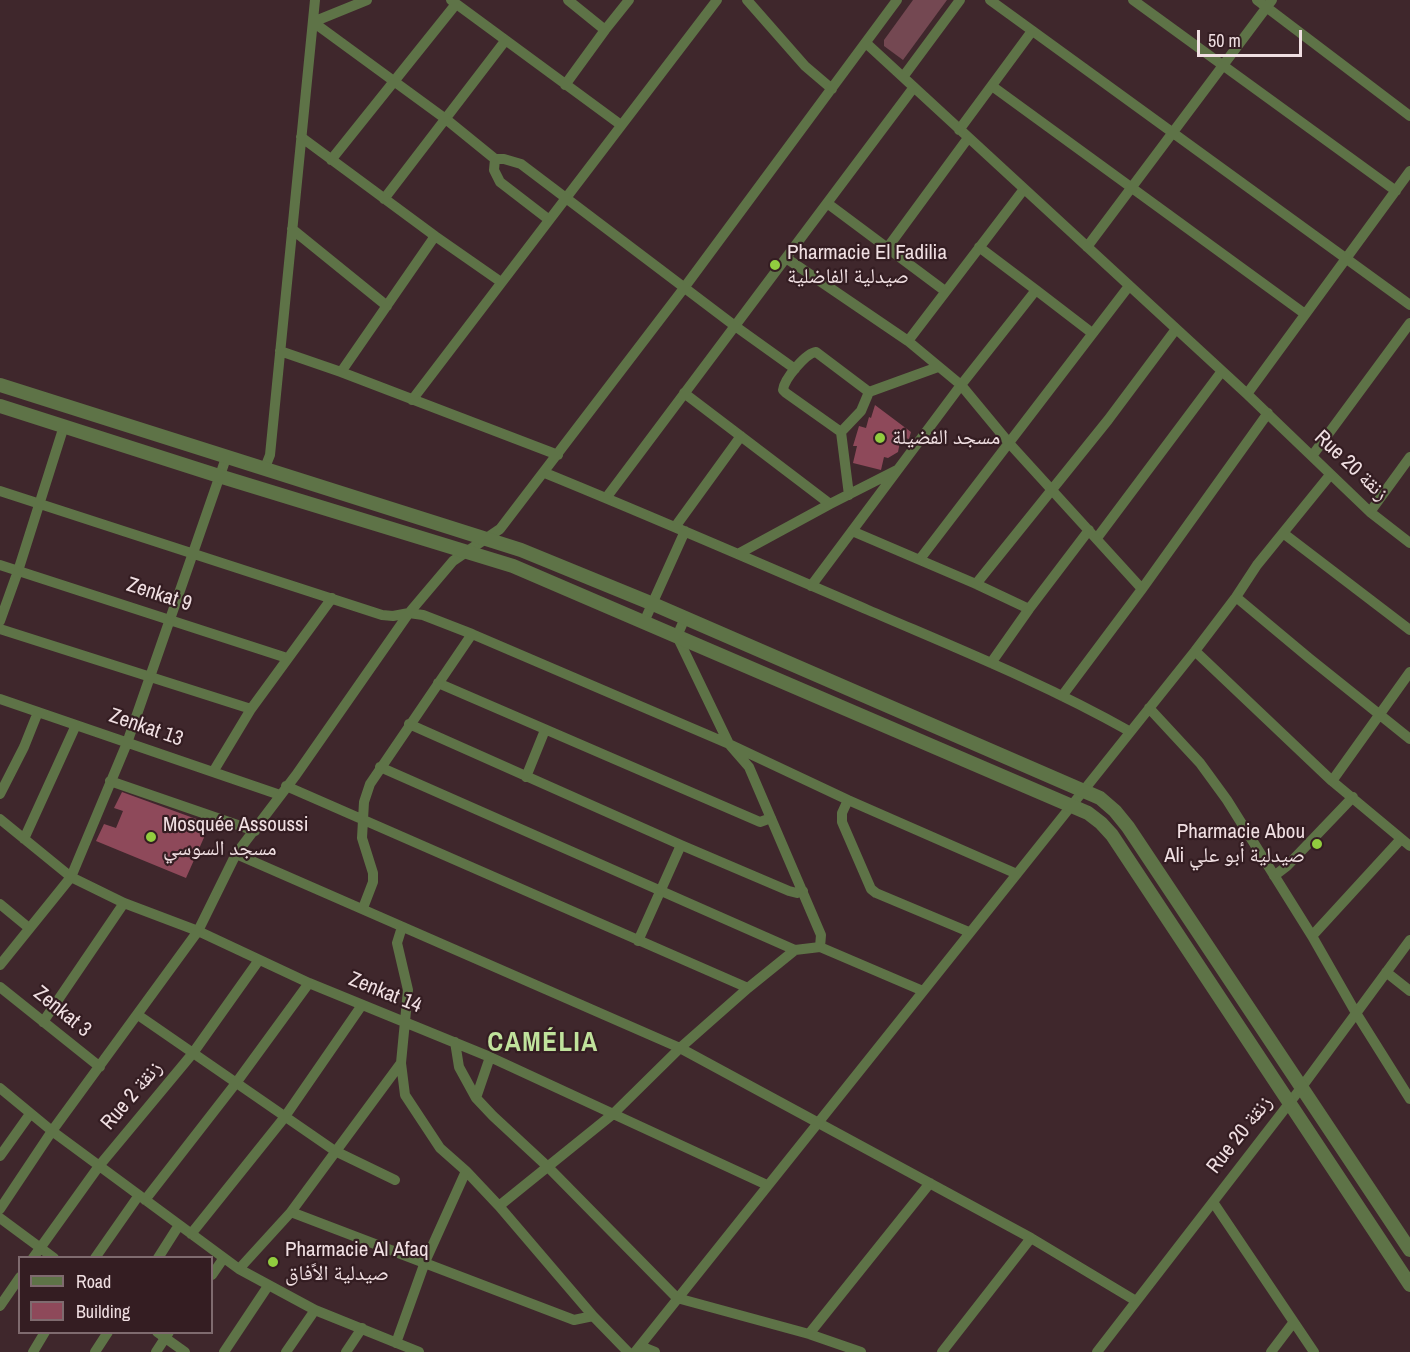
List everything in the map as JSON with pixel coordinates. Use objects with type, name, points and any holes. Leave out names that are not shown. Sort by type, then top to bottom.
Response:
[{"type":"street","points":[[264,470],[270,455],[315,0]]},
{"type":"street","points":[[313,22],[367,0]]},
{"type":"street","points":[[568,0],[605,30]]},
{"type":"street","points":[[565,85],[629,0]]},
{"type":"street","points":[[412,400],[717,0]]},
{"type":"street","points":[[747,0],[805,66],[832,89]]},
{"type":"street","points":[[0,1209],[52,1131],[198,931],[236,854],[255,831],[410,613],[453,561],[500,530],[684,288],[897,0]]},
{"type":"street","points":[[903,77],[960,0]]},
{"type":"street","points":[[990,0],[1410,305]]},
{"type":"street","points":[[1133,0],[1396,191]]},
{"type":"street","points":[[331,160],[454,2],[621,125]]},
{"type":"street","points":[[1087,247],[1223,65],[1265,2],[1410,116]]},
{"type":"street","points":[[313,22],[394,80],[495,159],[521,164],[795,369]]},
{"type":"street","points":[[888,247],[964,134],[992,86],[1032,31]]},
{"type":"street","points":[[384,199],[506,41]]},
{"type":"street","name":"Rue 20 زنقة","points":[[866,43],[1268,413],[1370,512],[1410,543]]},
{"type":"street","points":[[992,86],[1305,314]]},
{"type":"street","points":[[606,498],[914,87]]},
{"type":"street","points":[[301,137],[501,282]]},
{"type":"street","points":[[495,159],[494,170],[500,182],[548,219]]},
{"type":"street","points":[[1247,394],[1410,171]]},
{"type":"street","points":[[908,341],[1024,189]]},
{"type":"street","points":[[827,203],[945,291]]},
{"type":"street","points":[[292,229],[387,306]]},
{"type":"street","points":[[341,372],[435,236]]},
{"type":"street","points":[[979,247],[1092,333]]},
{"type":"street","points":[[786,258],[908,341],[961,385],[1009,443],[1142,589]]},
{"type":"street","points":[[920,560],[1129,286]]},
{"type":"street","points":[[811,586],[961,385],[1036,290]]},
{"type":"street","points":[[1312,456],[1410,323]]},
{"type":"street","points":[[976,584],[1108,420],[1176,329]]},
{"type":"street","points":[[280,351],[558,455]]},
{"type":"street","points":[[849,495],[841,432],[784,392],[784,383],[809,354],[816,352],[868,392]]},
{"type":"street","points":[[868,392],[938,367]]},
{"type":"street","points":[[991,663],[1029,609],[1093,534],[1222,371]]},
{"type":"street","points":[[0,385],[520,550],[653,604],[1100,798],[1128,827],[1410,1250]]},
{"type":"street","points":[[841,432],[861,411],[868,392]]},
{"type":"street","points":[[684,393],[830,504]]},
{"type":"street","points":[[0,406],[513,566],[1088,813],[1112,835],[1410,1285]]},
{"type":"street","points":[[1062,696],[1268,413]]},
{"type":"street","points":[[0,621],[64,426]]},
{"type":"street","points":[[644,622],[653,604],[680,529],[741,436]]},
{"type":"street","points":[[1370,512],[1410,457]]},
{"type":"street","points":[[0,965],[71,877],[127,742],[226,458]]},
{"type":"street","points":[[738,554],[900,469]]},
{"type":"street","points":[[545,473],[991,663],[1095,712],[1129,731]]},
{"type":"street","points":[[655,1352],[638,1349],[1195,651],[1257,565],[1330,475]]},
{"type":"street","points":[[0,491],[382,615],[410,613],[423,615],[729,744],[848,800],[1017,874]]},
{"type":"street","points":[[852,531],[1029,609]]},
{"type":"street","points":[[1283,533],[1410,630]]},
{"type":"street","name":"Zenkat 9","points":[[0,565],[287,658]]},
{"type":"street","points":[[1236,597],[1410,739]]},
{"type":"street","points":[[213,772],[251,709],[332,598]]},
{"type":"street","points":[[685,618],[677,636],[729,744],[749,767],[821,934],[820,947]]},
{"type":"street","points":[[0,629],[251,709]]},
{"type":"street","points":[[363,908],[373,882],[373,873],[362,838],[364,802],[370,784],[472,634]]},
{"type":"street","points":[[1195,651],[1332,781],[1406,842],[1312,936]]},
{"type":"street","points":[[1332,781],[1410,672]]},
{"type":"street","points":[[438,683],[760,822],[771,818]]},
{"type":"street","name":"Zenkat 13","points":[[0,699],[213,772],[283,791],[362,818],[748,988]]},
{"type":"street","points":[[1149,708],[1200,763],[1227,800],[1410,1099]]},
{"type":"street","points":[[0,794],[24,747],[38,712]]},
{"type":"street","points":[[409,724],[789,891],[797,893],[803,891]]},
{"type":"street","points":[[24,839],[76,725]]},
{"type":"street","points":[[526,777],[545,730]]},
{"type":"street","points":[[380,767],[795,950],[820,947],[923,992]]},
{"type":"street","points":[[110,781],[255,831]]},
{"type":"street","points":[[1274,876],[1287,866],[1353,797]]},
{"type":"street","points":[[848,800],[842,813],[842,822],[871,889],[969,932]]},
{"type":"street","name":"Zenkat 14","points":[[0,819],[71,877],[124,903],[198,931],[309,983],[455,1042],[767,1185]]},
{"type":"street","points":[[638,941],[681,845]]},
{"type":"street","points":[[236,854],[681,1048],[817,1124],[1031,1238],[1136,1301]]},
{"type":"street","points":[[43,1022],[124,903]]},
{"type":"street","points":[[0,904],[29,928]]},
{"type":"street","points":[[402,927],[398,943],[408,990],[401,1063],[405,1095],[440,1148],[466,1171],[499,1206],[593,1316],[628,1352]]},
{"type":"street","name":"Rue 20 زنقة","points":[[1097,1352],[1301,1088],[1410,940]]},
{"type":"street","points":[[499,1206],[613,1113],[681,1048],[748,988],[795,950]]},
{"type":"street","name":"Rue 2 زنقة","points":[[36,1253],[99,1166],[193,1053],[259,960]]},
{"type":"street","points":[[1386,972],[1410,991]]},
{"type":"street","points":[[96,1256],[236,1083],[309,983]]},
{"type":"street","name":"Zenkat 3","points":[[0,987],[100,1067]]},
{"type":"street","points":[[191,1234],[284,1118],[362,1005]]},
{"type":"street","points":[[138,1015],[284,1118],[335,1151],[395,1180]]},
{"type":"street","points":[[455,1042],[459,1066],[476,1098],[548,1167],[677,1298],[809,1334],[846,1349],[861,1352]]},
{"type":"street","points":[[476,1098],[490,1058]]},
{"type":"street","points":[[239,1269],[291,1212],[401,1063]]},
{"type":"street","points":[[0,1088],[52,1131],[239,1269],[315,1310],[396,1343],[406,1350],[419,1352]]},
{"type":"street","points":[[0,1156],[30,1113]]},
{"type":"street","points":[[396,1343],[425,1262],[466,1171]]},
{"type":"street","points":[[809,1334],[930,1183]]},
{"type":"street","points":[[1213,1202],[1314,1352]]},
{"type":"street","points":[[291,1212],[574,1320],[593,1316]]},
{"type":"street","points":[[0,1218],[36,1253]]},
{"type":"street","points":[[159,1256],[179,1225]]},
{"type":"street","points":[[942,1352],[1031,1238]]},
{"type":"street","points":[[213,1273],[223,1258]]},
{"type":"street","points":[[0,1306],[18,1280]]},
{"type":"street","points":[[225,1352],[268,1286]]},
{"type":"street","points":[[286,1352],[315,1310]]},
{"type":"street","points":[[1271,1352],[1293,1323]]},
{"type":"street","points":[[346,1352],[362,1329]]},
{"type":"street","points":[[33,1352],[44,1334]]},
{"type":"street","points":[[95,1352],[107,1334]]},
{"type":"street","points":[[156,1352],[164,1334],[185,1352]]},
{"type":"shaded area","points":[[913,0],[947,0],[903,60],[884,46],[884,40]]},
{"type":"building","name":"مسجد الفضيلة","points":[[875,405],[911,432],[909,439],[901,437],[898,452],[888,458],[884,457],[881,470],[853,463],[857,446],[853,446],[859,426],[866,428]]},
{"type":"building","name":"Mosquée Assoussi مسجد السوسي","points":[[122,792],[210,824],[186,878],[96,841],[104,824],[116,828],[123,811],[114,808]]},
{"type":"place","name":"Pharmacie El Fadilia صيدلية الفاضلية","points":[[775,265]]},
{"type":"place","name":"مسجد الفضيلة","points":[[880,438]]},
{"type":"place","name":"Mosquée Assoussi مسجد السوسي","points":[[151,837]]},
{"type":"place","name":"Pharmacie Abou Ali صيدلية أبو علي","points":[[1317,844]]},
{"type":"place","name":"Pharmacie Al Afaq صيدلية الاًفاق","points":[[273,1262]]},
{"type":"district","name":"CAMÉLIA","points":[[543,1044]]}]
